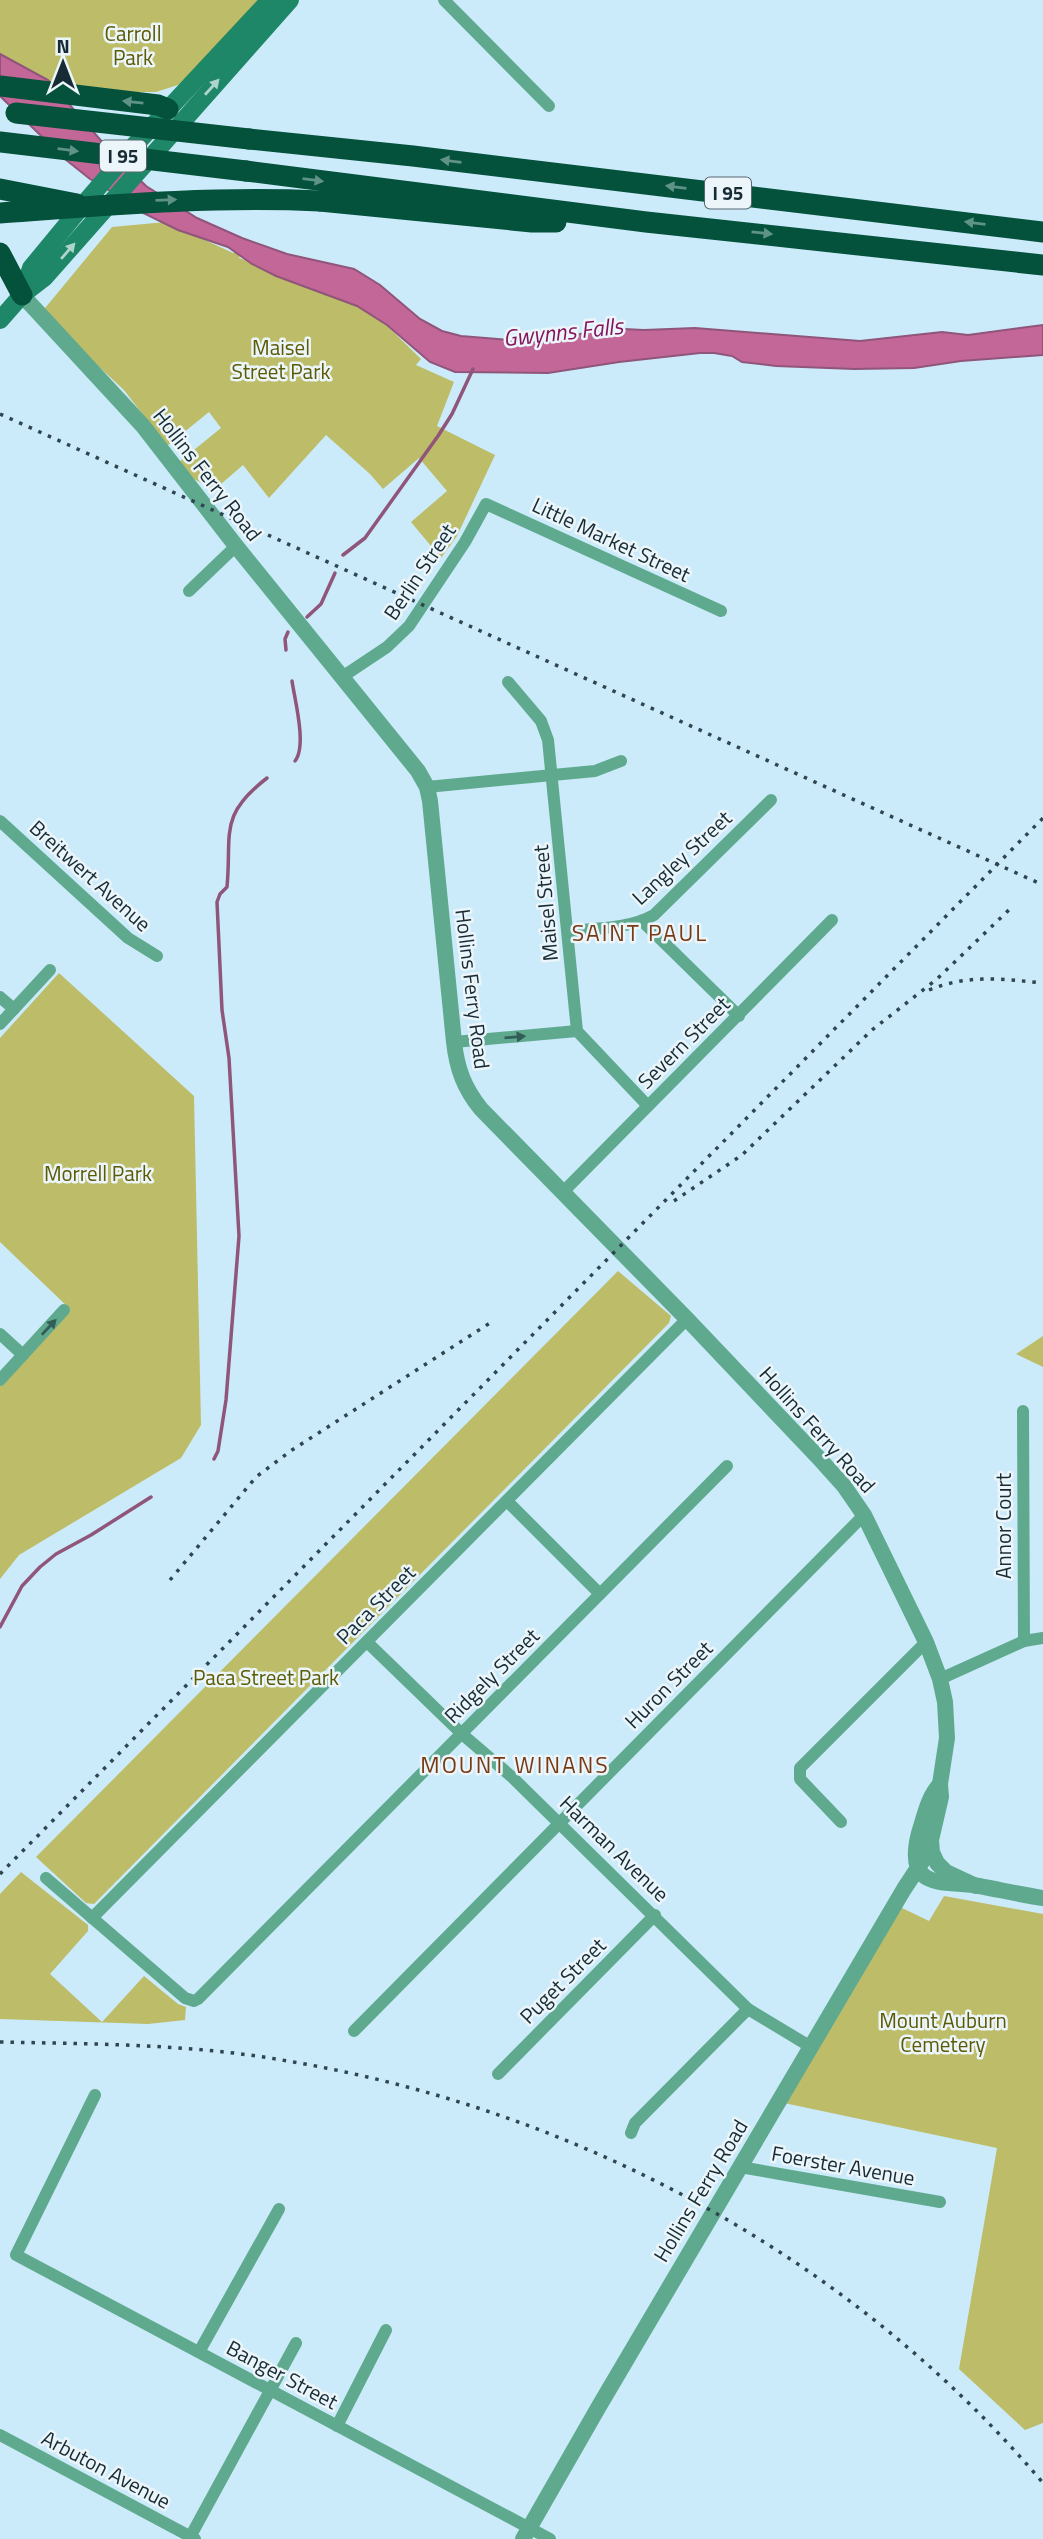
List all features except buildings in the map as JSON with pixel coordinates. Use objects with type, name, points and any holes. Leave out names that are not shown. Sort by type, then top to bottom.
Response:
[{"type":"highway","points":[[0,86],[158,105],[175,114]]},
{"type":"highway","name":"I 95","points":[[0,111],[454,161],[1043,232]]},
{"type":"highway","name":"I 95","points":[[0,142],[646,222],[1043,265]]},
{"type":"highway","points":[[0,189],[97,203]]},
{"type":"highway","points":[[0,213],[157,200],[220,198],[320,201],[531,222],[646,222]]},
{"type":"highway","points":[[0,253],[22,295]]},
{"type":"main road","points":[[0,320],[22,295],[31,268],[97,203],[151,156],[175,114],[270,0]]},
{"type":"main road","points":[[97,203],[132,148],[175,114],[290,0]]},
{"type":"street","points":[[444,0],[549,106]]},
{"type":"street","name":"Hollins Ferry Road","points":[[22,295],[144,426],[236,546],[418,771],[427,787],[457,1068],[470,1095],[481,1110],[687,1319],[844,1486],[864,1515],[926,1642],[940,1679],[948,1728],[932,1852],[918,1867],[610,2386],[526,2534]]},
{"type":"street","name":"Little Market Street","points":[[486,504],[721,611]]},
{"type":"street","name":"Berlin Street","points":[[342,677],[387,647],[409,626],[465,542],[486,504]]},
{"type":"street","points":[[189,591],[236,546]]},
{"type":"street","name":"Maisel Street","points":[[508,682],[541,721],[546,731],[569,931],[577,1031]]},
{"type":"street","points":[[427,787],[553,777],[595,771],[621,761]]},
{"type":"street","name":"Langley Street","points":[[569,931],[642,921],[665,905],[771,800]]},
{"type":"street","name":"Breitwert Avenue","points":[[0,821],[128,939],[157,956]]},
{"type":"street","name":"Severn Street","points":[[563,1192],[832,920]]},
{"type":"street","points":[[642,921],[739,1016]]},
{"type":"street","points":[[0,1024],[50,970]]},
{"type":"street","points":[[0,997],[14,1009]]},
{"type":"street","points":[[454,1042],[577,1031],[648,1106]]},
{"type":"street","points":[[0,1380],[64,1310]]},
{"type":"street","name":"Paca Street","points":[[92,1918],[687,1319]]},
{"type":"street","points":[[0,1334],[23,1355]]},
{"type":"street","name":"Annor Court","points":[[1023,1411],[1024,1641]]},
{"type":"street","name":"Ridgely Street","points":[[92,1918],[184,1998],[194,2001],[204,1995],[727,1466]]},
{"type":"street","points":[[507,1501],[600,1594]]},
{"type":"street","name":"Huron Street","points":[[354,2031],[864,1515]]},
{"type":"street","points":[[940,1679],[1024,1641],[1043,1639]]},
{"type":"street","name":"Harman Avenue","points":[[367,1642],[462,1734],[560,1823],[748,2009],[811,2047]]},
{"type":"street","points":[[841,1822],[800,1779],[799,1774],[804,1764],[926,1642]]},
{"type":"street","name":"Hollins Ferry Road","points":[[918,1867],[915,1854],[917,1843],[930,1796],[940,1784]]},
{"type":"street","points":[[932,1852],[946,1872],[976,1886]]},
{"type":"street","points":[[918,1867],[927,1878],[936,1883],[976,1886],[1043,1898]]},
{"type":"street","points":[[46,1878],[92,1918]]},
{"type":"street","name":"Puget Street","points":[[498,2074],[655,1915]]},
{"type":"street","points":[[631,2133],[635,2123],[748,2009]]},
{"type":"street","name":"Banger Street","points":[[95,2095],[16,2255],[337,2426],[526,2534],[550,2539]]},
{"type":"street","name":"Foerster Avenue","points":[[740,2167],[940,2202]]},
{"type":"street","points":[[199,2353],[279,2209]]},
{"type":"street","points":[[337,2426],[386,2330]]},
{"type":"street","points":[[191,2538],[296,2343]]},
{"type":"street","name":"Arbuton Avenue","points":[[0,2435],[191,2538]]},
{"type":"green space","name":"Carroll Park","points":[[0,0],[266,0],[178,85],[156,92],[133,92],[0,76]]},
{"type":"green space","name":"Maisel Street Park","points":[[166,222],[233,253],[241,253],[239,258],[265,267],[271,263],[376,315],[421,359],[416,365],[454,382],[437,426],[495,455],[457,536],[441,558],[411,522],[447,491],[419,458],[383,489],[326,435],[269,498],[243,465],[214,490],[194,479],[179,462],[221,428],[209,412],[167,446],[124,390],[41,313],[112,227]]},
{"type":"green space","name":"Morrell Park","points":[[59,973],[194,1096],[201,1425],[181,1458],[19,1555],[0,1579],[0,1383],[69,1308],[0,1242],[0,1038]]},
{"type":"green space","name":"Paca Street Park","points":[[618,1271],[671,1316],[669,1323],[94,1904],[86,1903],[36,1857]]},
{"type":"green space","points":[[1043,1336],[1043,1367],[1016,1354]]},
{"type":"green space","points":[[21,1872],[88,1925],[88,1931],[50,1974],[102,2022],[144,1976],[178,2004],[186,2007],[185,2020],[148,2024],[0,2019],[0,1894]]},
{"type":"green space","name":"Mount Auburn Cemetery","points":[[944,1896],[1043,1914],[1043,2423],[1025,2430],[959,2369],[997,2148],[784,2103],[900,1907],[929,1921]]},
{"type":"shaded area","name":"Gwynns Falls","points":[[0,54],[48,80],[104,144],[146,186],[197,218],[287,254],[354,269],[380,285],[420,319],[442,331],[461,336],[546,343],[603,328],[695,328],[860,341],[942,332],[968,335],[1043,325],[1043,355],[961,361],[914,368],[854,369],[776,366],[742,362],[732,356],[700,353],[548,373],[455,372],[430,362],[387,325],[357,306],[276,276],[252,264],[228,247],[178,230],[139,211],[90,179],[65,159],[0,96]]},
{"type":"waterway","points":[[343,555],[365,538],[438,436],[452,414],[473,369]]},
{"type":"waterway","points":[[307,617],[321,604],[335,573]]},
{"type":"waterway","points":[[286,650],[285,639],[288,632]]},
{"type":"waterway","points":[[292,681],[300,734],[295,761]]},
{"type":"waterway","points":[[214,1459],[218,1451],[226,1400],[239,1236],[229,1058],[222,1010],[217,902],[227,887],[229,839],[234,815],[251,791],[267,778]]},
{"type":"waterway","points":[[0,1627],[22,1586],[40,1567],[56,1554],[151,1497]]},
{"type":"railway","points":[[0,414],[1043,885]]},
{"type":"railway","points":[[0,1874],[1043,818]]},
{"type":"railway","points":[[674,1201],[742,1155],[872,1030],[937,979],[1013,906]]},
{"type":"railway","points":[[929,990],[972,980],[1000,979],[1043,983]]},
{"type":"railway","points":[[170,1580],[256,1477],[292,1450],[493,1321]]},
{"type":"railway","points":[[0,2042],[177,2048],[282,2060],[391,2083],[497,2114],[600,2155],[700,2204],[795,2262],[884,2328],[967,2402],[1043,2483]]},
{"type":"district","name":"SAINT PAUL","points":[[640,933]]},
{"type":"district","name":"MOUNT WINANS","points":[[515,1765]]}]
